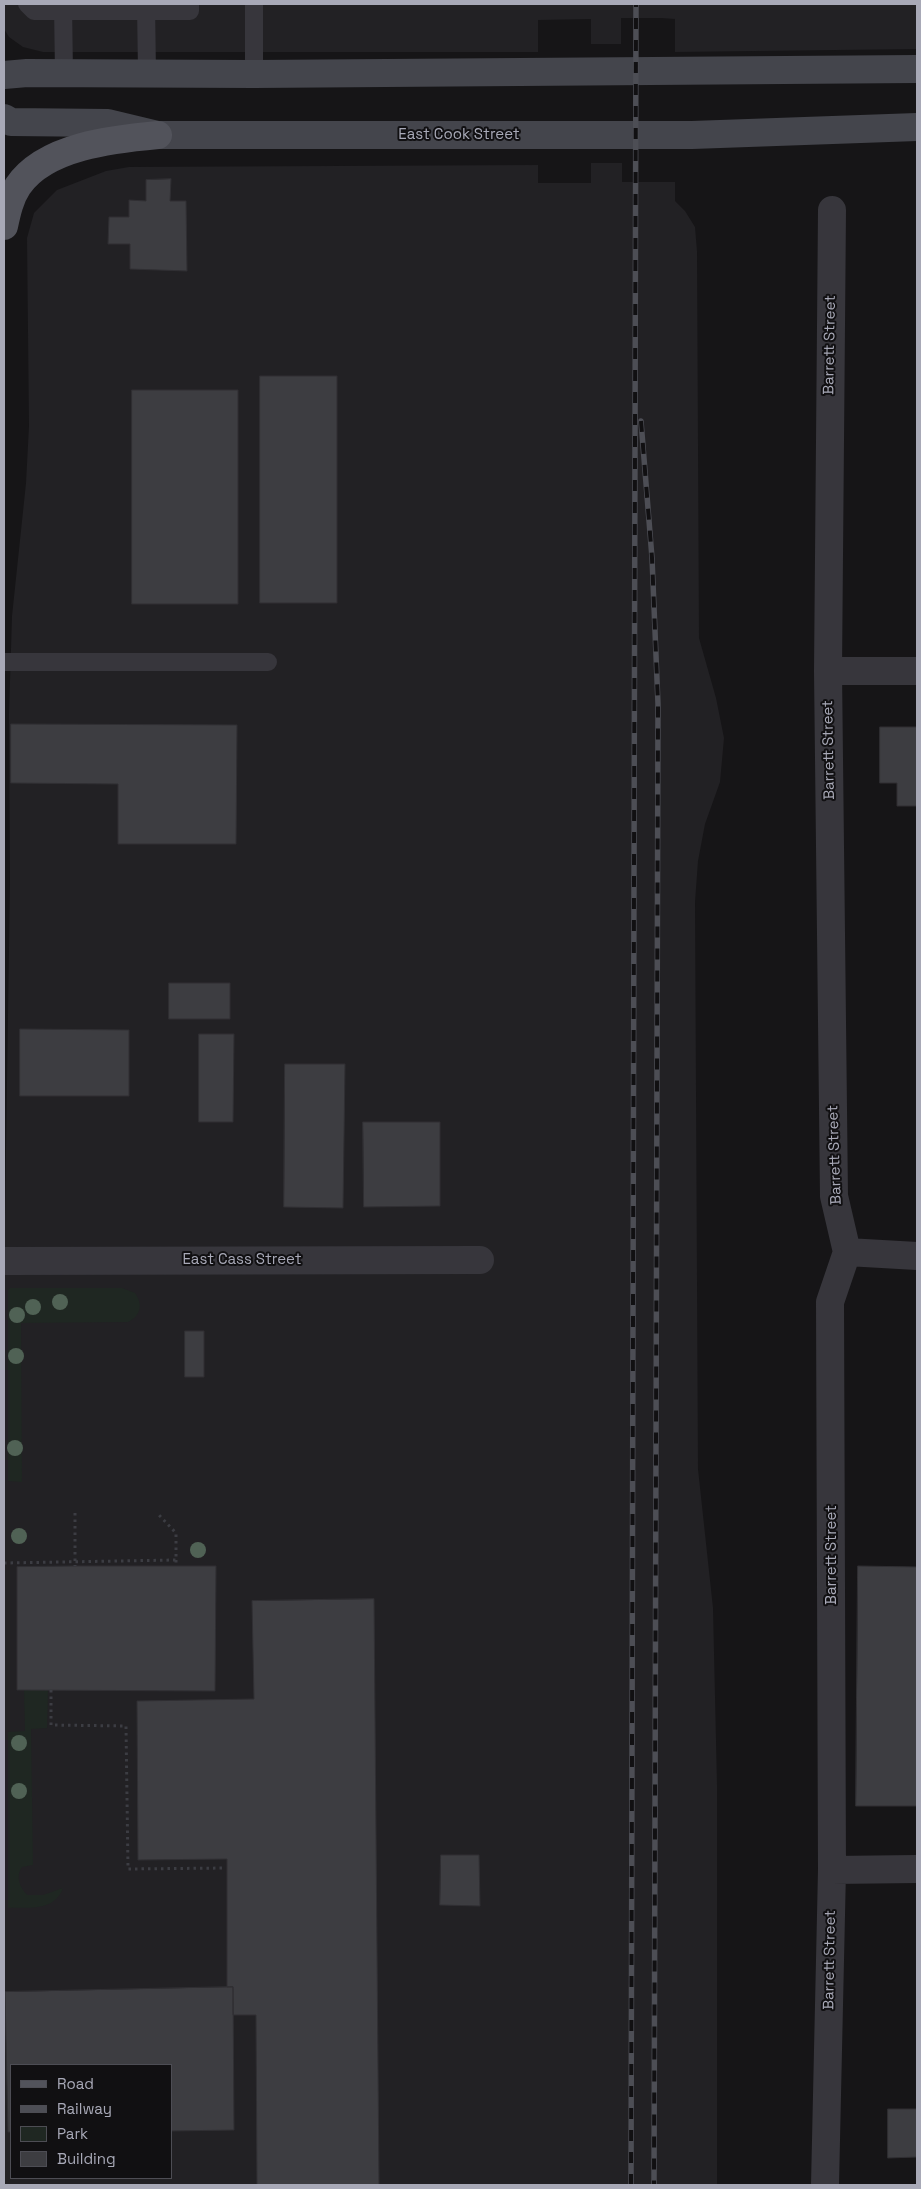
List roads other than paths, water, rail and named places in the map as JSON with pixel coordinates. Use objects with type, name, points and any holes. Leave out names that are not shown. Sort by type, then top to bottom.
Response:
[{"type":"main road","points":[[4,226],[10,203],[18,186],[44,162],[62,154],[108,140],[158,134]]},
{"type":"street","points":[[4,75],[10,73],[254,74],[917,68]]},
{"type":"street","name":"East Cook Street","points":[[4,118],[11,122],[108,123],[158,134],[692,135],[917,127]]},
{"type":"street","name":"Barrett Street","points":[[825,2185],[832,1870],[830,1302],[847,1252],[834,1196],[828,671],[832,210]]},
{"type":"street","points":[[828,671],[917,671]]},
{"type":"street","points":[[847,1252],[917,1256]]},
{"type":"street","name":"East Cass Street","points":[[4,1261],[480,1260]]},
{"type":"street","points":[[832,1870],[917,1869]]},
{"type":"lane","points":[[27,4],[34,10],[63,7],[146,7],[190,10],[190,4]]},
{"type":"lane","points":[[254,4],[254,74]]},
{"type":"lane","points":[[63,7],[64,74]]},
{"type":"lane","points":[[146,7],[147,73]]},
{"type":"lane","points":[[4,662],[268,662]]},
{"type":"railway","points":[[631,2185],[636,4]]},
{"type":"railway","points":[[641,421],[652,558],[658,704],[654,2185]]}]
